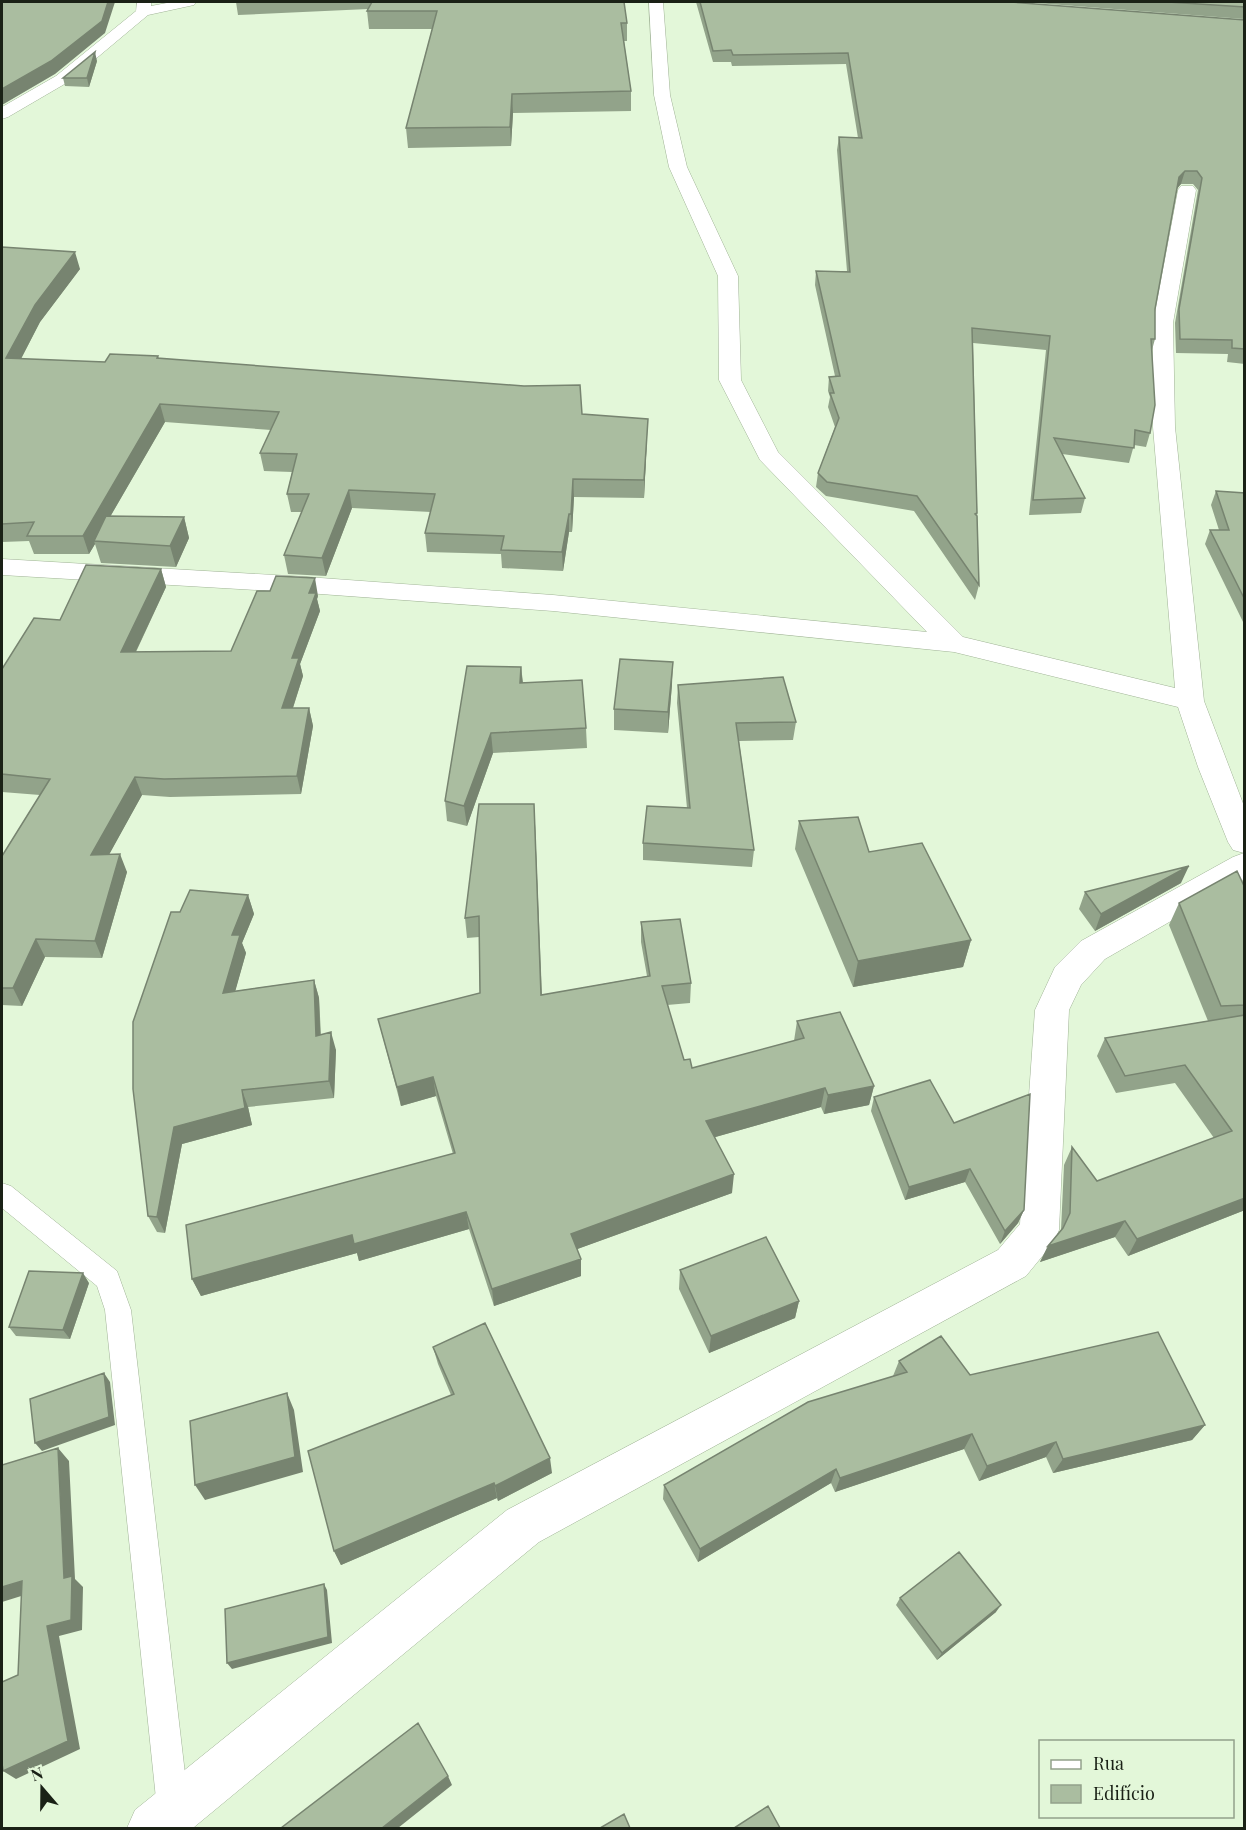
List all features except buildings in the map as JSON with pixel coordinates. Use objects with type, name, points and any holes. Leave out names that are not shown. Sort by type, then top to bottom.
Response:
[{"type":"street","points":[[2,114],[62,79],[143,7],[189,2]]},
{"type":"street","points":[[656,2],[662,95],[678,167],[728,276],[730,380],[768,455],[954,643]]},
{"type":"street","points":[[1187,190],[1163,324],[1164,427],[1190,701],[1245,842]]},
{"type":"street","points":[[2,567],[307,585],[552,603],[954,643],[1190,701]]},
{"type":"street","points":[[163,1820],[523,1526],[1012,1263],[1039,1230],[1052,1010],[1067,977],[1093,950],[1245,866]]},
{"type":"lane","points":[[2,1194],[108,1279],[118,1310],[163,1820]]}]
